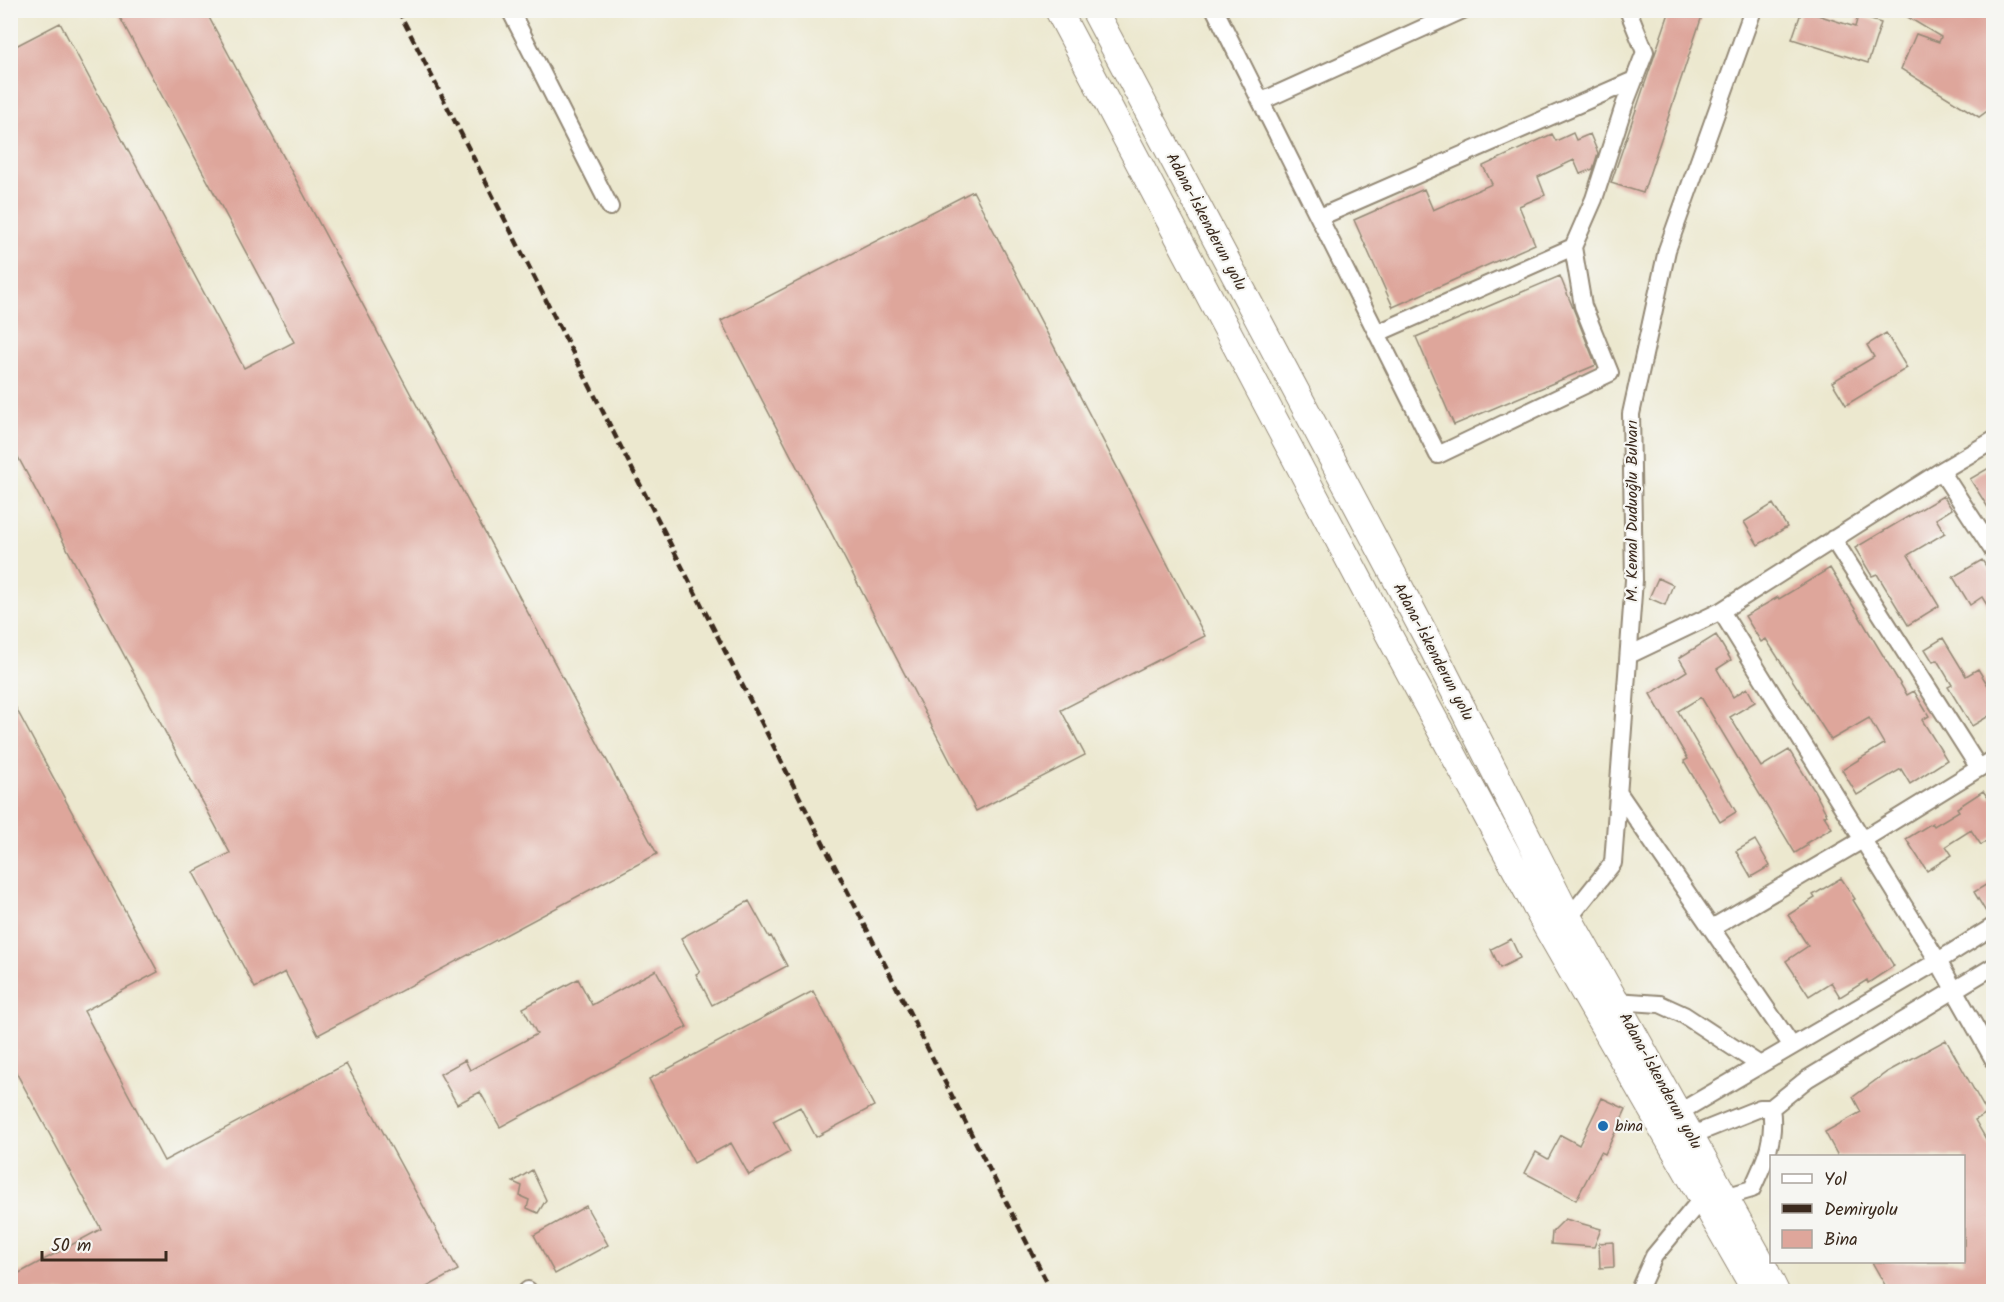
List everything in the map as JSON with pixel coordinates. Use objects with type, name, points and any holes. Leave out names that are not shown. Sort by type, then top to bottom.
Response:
[{"type":"highway","points":[[1058,10],[1398,651],[1714,1197],[1756,1292]]},
{"type":"highway","name":"Adana-İskenderun yolu","points":[[1094,10],[1427,638],[1558,924],[1615,1001],[1690,1136],[1714,1197],[1776,1292]]},
{"type":"street","points":[[510,10],[610,207]]},
{"type":"street","points":[[1215,10],[1438,455],[1610,373],[1583,306],[1573,247],[1594,199],[1645,52],[1628,10]]},
{"type":"street","points":[[1262,101],[1463,10]]},
{"type":"street","name":"M. Kemal Duduoğlu Bulvarı","points":[[1558,924],[1613,863],[1634,580],[1631,414],[1667,250],[1753,10]]},
{"type":"street","points":[[1320,218],[1634,80]]},
{"type":"street","points":[[1378,333],[1573,247]]},
{"type":"street","points":[[1629,655],[1721,611],[1941,471],[1994,440]]},
{"type":"street","points":[[1941,471],[1994,552]]},
{"type":"street","points":[[1833,539],[1978,768]]},
{"type":"street","points":[[1721,611],[1864,839],[1938,961],[1994,1060]]},
{"type":"street","points":[[1712,928],[1994,759]]},
{"type":"street","points":[[1618,792],[1792,1046]]},
{"type":"street","points":[[1678,1113],[1994,926]]},
{"type":"street","points":[[1690,1136],[1760,1108],[1771,1108],[1807,1079],[1994,966]]},
{"type":"street","points":[[1615,1001],[1660,1005],[1684,1015],[1760,1065]]},
{"type":"street","points":[[1638,1292],[1654,1256],[1714,1197],[1752,1189],[1768,1155],[1774,1123],[1771,1108]]},
{"type":"building","points":[[116,10],[205,10],[657,854],[318,1035],[285,972],[255,988],[193,872],[230,853],[10,442],[10,49],[60,23],[244,368],[294,342]]},
{"type":"building","points":[[1670,10],[1704,10],[1643,193],[1611,183]]},
{"type":"building","points":[[1802,10],[1855,27],[1858,16],[1881,23],[1868,63],[1792,39]]},
{"type":"building","points":[[1896,10],[1994,10],[1994,106],[1979,117],[1901,69],[1916,34],[1939,42],[1941,37]]},
{"type":"building","points":[[1573,133],[1576,140],[1590,134],[1598,153],[1593,169],[1580,174],[1574,160],[1538,177],[1545,195],[1519,206],[1535,244],[1393,307],[1354,220],[1424,189],[1433,210],[1492,184],[1483,166],[1552,134],[1556,141]]},
{"type":"building","points":[[973,191],[1205,636],[1061,710],[1085,755],[976,811],[721,321]]},
{"type":"building","points":[[1560,276],[1596,365],[1454,425],[1416,337]]},
{"type":"building","points":[[1886,333],[1907,368],[1846,405],[1832,382],[1874,357],[1867,345]]},
{"type":"building","points":[[1994,465],[1994,517],[1970,479]]},
{"type":"building","points":[[1943,496],[1952,509],[1936,519],[1945,533],[1908,555],[1939,606],[1908,625],[1877,574],[1872,576],[1855,548]]},
{"type":"building","points":[[1773,504],[1787,527],[1758,545],[1744,522]]},
{"type":"building","points":[[1982,560],[1994,578],[1994,616],[1982,597],[1970,605],[1953,577]]},
{"type":"building","points":[[1830,568],[1907,695],[1914,691],[1929,716],[1922,720],[1947,760],[1910,784],[1901,769],[1857,795],[1842,770],[1884,744],[1869,718],[1831,740],[1766,639],[1761,642],[1745,616],[1778,597],[1779,599]]},
{"type":"building","points":[[1658,578],[1673,585],[1665,605],[1649,598]]},
{"type":"building","points":[[1716,635],[1731,660],[1717,669],[1733,697],[1747,688],[1755,702],[1730,717],[1761,767],[1789,750],[1814,790],[1827,815],[1824,816],[1832,828],[1806,843],[1808,845],[1795,853],[1701,697],[1678,711],[1736,812],[1720,822],[1684,761],[1688,759],[1650,694],[1687,671],[1679,658]]},
{"type":"building","points":[[1943,638],[1966,676],[1978,669],[1994,695],[1994,713],[1972,726],[1948,687],[1952,685],[1937,660],[1933,662],[1925,649]]},
{"type":"building","points":[[10,697],[158,972],[84,1011],[164,1161],[346,1064],[458,1270],[418,1292],[10,1292],[10,1278],[101,1229],[10,1061]]},
{"type":"building","points":[[1983,791],[1989,799],[1994,796],[1994,837],[1981,845],[1971,830],[1946,846],[1952,855],[1927,871],[1906,839],[1932,823],[1934,826],[1959,811],[1957,808]]},
{"type":"building","points":[[1755,840],[1770,866],[1751,877],[1736,851]]},
{"type":"building","points":[[1841,878],[1894,966],[1840,997],[1831,982],[1809,996],[1786,961],[1808,946],[1788,915],[1815,898],[1813,895]]},
{"type":"building","points":[[1994,880],[1994,916],[1989,917],[1974,892]]},
{"type":"building","points":[[749,901],[787,966],[712,1005],[696,974],[700,972],[681,938]]},
{"type":"building","points":[[1511,939],[1520,958],[1500,968],[1491,949]]},
{"type":"building","points":[[656,970],[687,1027],[500,1127],[480,1092],[457,1104],[440,1074],[465,1060],[470,1070],[537,1034],[523,1008],[578,979],[592,1005]]},
{"type":"building","points":[[813,991],[874,1106],[816,1137],[800,1107],[773,1121],[790,1152],[749,1175],[731,1143],[694,1163],[649,1079]]},
{"type":"building","points":[[1946,1040],[1987,1113],[1975,1120],[1994,1153],[1994,1292],[1889,1292],[1873,1263],[1965,1263],[1965,1155],[1837,1155],[1825,1132],[1861,1112],[1853,1097],[1887,1072]]},
{"type":"building","points":[[1602,1098],[1626,1109],[1605,1154],[1601,1152],[1576,1200],[1525,1173],[1536,1152],[1548,1159],[1561,1135],[1579,1145]]},
{"type":"building","points":[[532,1170],[546,1200],[538,1213],[527,1208],[529,1200],[520,1196],[522,1186],[513,1182]]},
{"type":"building","points":[[586,1206],[608,1245],[555,1274],[534,1235]]},
{"type":"building","points":[[1565,1219],[1601,1229],[1594,1247],[1551,1244],[1552,1232]]},
{"type":"building","points":[[1613,1242],[1614,1267],[1600,1268],[1599,1243]]},
{"type":"railway","points":[[398,10],[1052,1292]]},
{"type":"place","name":"bina","points":[[1603,1126]]}]
